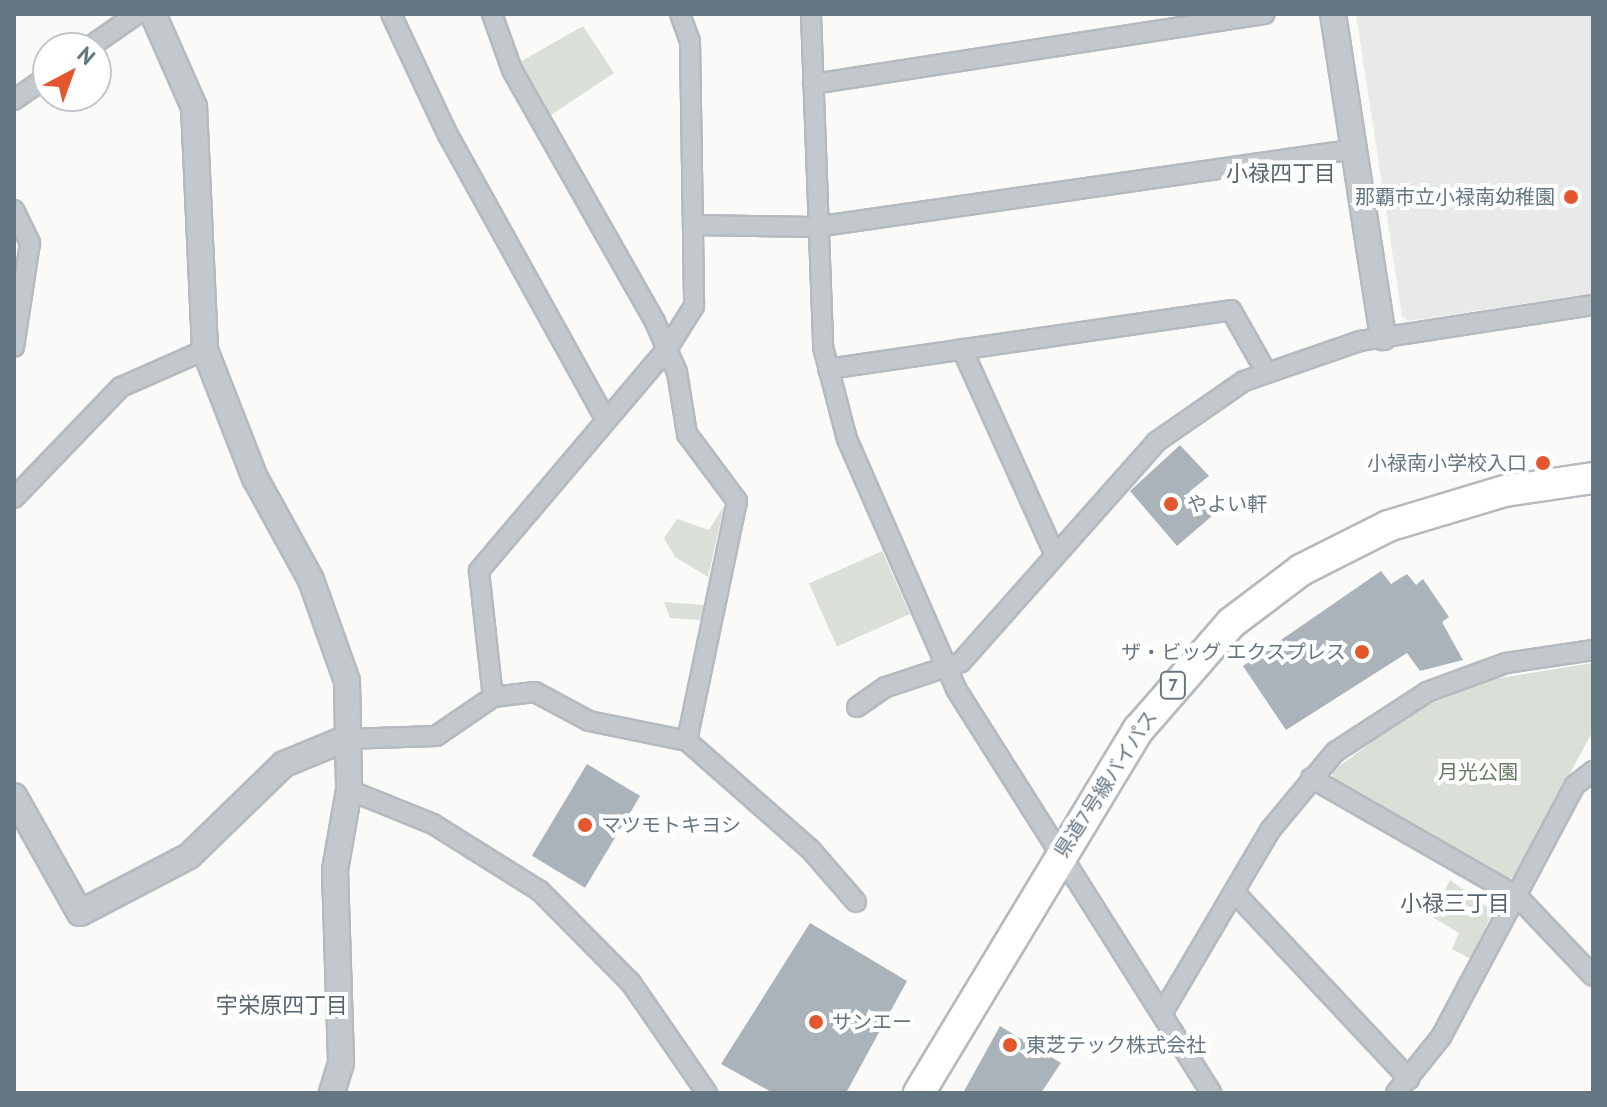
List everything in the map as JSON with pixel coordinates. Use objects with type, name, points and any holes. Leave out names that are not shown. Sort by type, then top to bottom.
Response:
[{"type":"main road","name":"県道7号線バイパス","points":[[919,1093],[1062,850],[1178,679],[1277,586],[1388,526],[1505,491],[1593,478]]},
{"type":"street","points":[[111,32],[137,14]]},
{"type":"street","points":[[153,14],[194,107],[205,350],[231,426],[333,636],[347,681],[345,739],[349,790],[335,870],[341,1063],[332,1093]]},
{"type":"street","points":[[391,14],[448,135],[605,418]]},
{"type":"street","points":[[492,14],[512,70],[667,349],[687,434],[737,501],[687,741]]},
{"type":"street","points":[[493,697],[479,571],[605,418],[667,349],[694,306],[690,41],[680,14]]},
{"type":"street","points":[[811,14],[815,227],[828,369],[847,439],[944,667],[1163,1012],[1205,1091]]},
{"type":"street","points":[[813,84],[1265,14]]},
{"type":"street","points":[[1333,14],[1350,150],[1383,337]]},
{"type":"street","points":[[14,100],[32,87]]},
{"type":"street","points":[[693,225],[815,227],[1350,150]]},
{"type":"street","points":[[14,210],[30,243],[14,347]]},
{"type":"street","points":[[857,707],[886,687],[961,662],[1156,442],[1265,370],[1383,337],[1593,305]]},
{"type":"street","points":[[828,369],[1231,310],[1265,370]]},
{"type":"street","points":[[962,349],[1055,555]]},
{"type":"street","points":[[14,498],[121,387],[205,350]]},
{"type":"street","points":[[1163,1012],[1235,893],[1311,778],[1359,733],[1427,692],[1506,663],[1593,650]]},
{"type":"street","points":[[14,796],[80,913],[189,856],[284,764],[345,739],[436,736],[493,697],[535,692],[589,721],[687,741],[810,849],[856,902]]},
{"type":"street","points":[[1235,893],[1402,1086],[1441,1037],[1575,785],[1593,771]]},
{"type":"street","points":[[1311,778],[1517,896],[1593,976]]},
{"type":"street","points":[[349,790],[433,824],[540,891],[631,983],[707,1093]]},
{"type":"shaded area","points":[[1356,14],[1593,14],[1593,293],[1408,321],[1402,316]]},
{"type":"green space","points":[[583,26],[614,73],[548,117],[520,62]]},
{"type":"green space","points":[[724,506],[708,577],[675,557],[664,538],[677,519],[709,530]]},
{"type":"green space","points":[[882,551],[910,614],[837,647],[809,584]]},
{"type":"green space","points":[[664,602],[704,605],[701,620],[670,618]]},
{"type":"green space","name":"月光公園","points":[[1593,663],[1593,731],[1513,878],[1499,878],[1333,780],[1333,771],[1413,711],[1487,680]]},
{"type":"green space","points":[[1450,880],[1493,911],[1471,959],[1452,949],[1459,933],[1431,916]]},
{"type":"building","name":"やよい軒","points":[[1180,445],[1209,476],[1189,492],[1212,516],[1177,546],[1130,491]]},
{"type":"building","name":"ザ・ビッグ エクスプレス","points":[[1381,571],[1391,584],[1407,574],[1416,585],[1423,579],[1449,617],[1442,622],[1463,660],[1420,671],[1407,653],[1286,730],[1243,666]]},
{"type":"building","name":"マツモトキヨシ","points":[[587,764],[640,796],[585,888],[532,856]]},
{"type":"building","name":"サンエー","points":[[810,923],[907,981],[846,1093],[773,1093],[721,1064]]},
{"type":"building","name":"東芝テック株式会社","points":[[1000,1026],[1061,1063],[1041,1093],[963,1093]]},
{"type":"place","name":"那覇市立小禄南幼稚園","points":[[1571,197]]},
{"type":"place","name":"小禄南小学校入口","points":[[1543,463]]},
{"type":"place","name":"やよい軒","points":[[1171,504]]},
{"type":"place","name":"ザ・ビッグ エクスプレス","points":[[1362,652]]},
{"type":"place","name":"マツモトキヨシ","points":[[585,825]]},
{"type":"place","name":"サンエー","points":[[816,1022]]},
{"type":"place","name":"東芝テック株式会社","points":[[1010,1045]]},
{"type":"district","name":"小禄四丁目","points":[[1281,174]]},
{"type":"district","name":"小禄三丁目","points":[[1455,904]]},
{"type":"district","name":"宇栄原四丁目","points":[[282,1006]]}]
